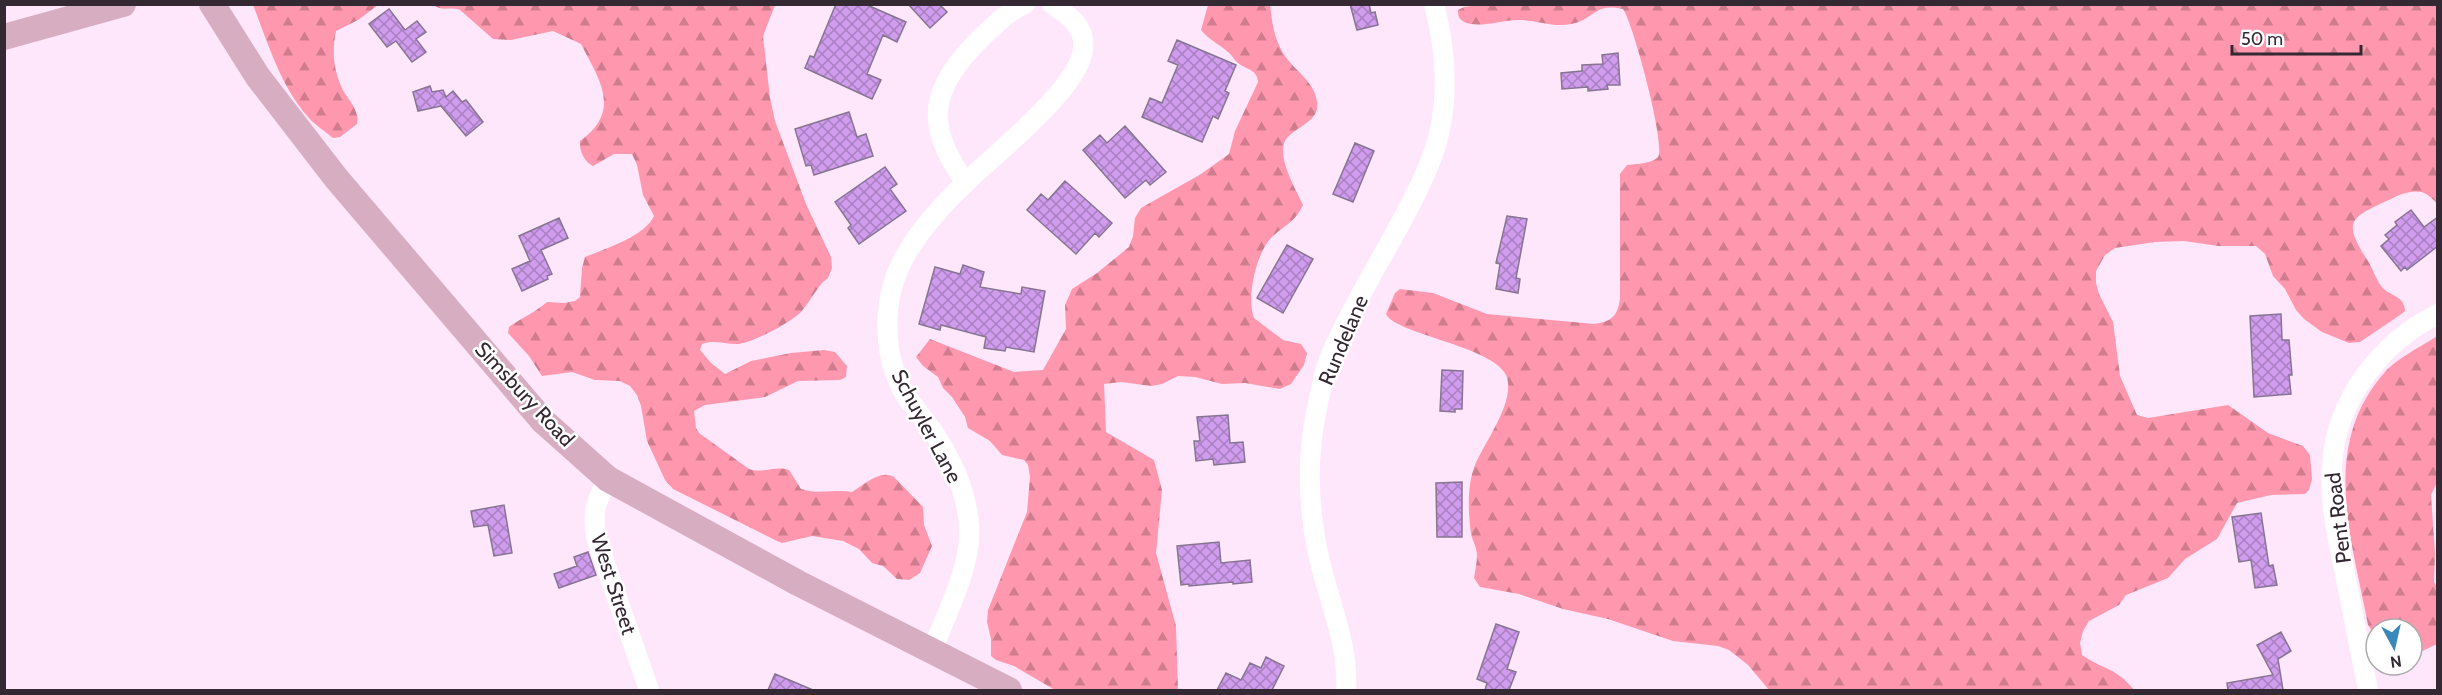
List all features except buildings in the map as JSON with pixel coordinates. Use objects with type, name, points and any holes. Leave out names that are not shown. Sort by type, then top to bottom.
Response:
[{"type":"main road","points":[[4,37],[123,4]]},
{"type":"main road","name":"Simsbury Road","points":[[213,4],[258,77],[336,177],[543,421],[608,479],[798,583],[1009,690]]},
{"type":"street","points":[[966,183],[949,160],[941,139],[937,116],[940,97],[949,78],[966,53],[1000,21],[1025,4]]},
{"type":"street","name":"Schuyler Lane","points":[[932,651],[964,568],[969,526],[955,472],[935,434],[912,405],[898,380],[889,349],[888,318],[893,283],[903,259],[926,226],[966,183],[1042,110],[1076,71],[1083,50],[1081,31],[1076,22],[1052,4]]},
{"type":"street","name":"Rundelane","points":[[1346,690],[1347,679],[1343,651],[1316,542],[1310,496],[1316,415],[1326,368],[1342,330],[1418,190],[1438,136],[1442,114],[1444,54],[1434,4]]},
{"type":"street","name":"Pent Road","points":[[2368,690],[2336,527],[2331,487],[2332,462],[2346,411],[2372,366],[2404,333],[2438,314]]},
{"type":"street","name":"West Street","points":[[608,479],[598,499],[593,517],[596,537],[649,690]]},
{"type":"green space","points":[[1486,4],[2437,5],[2437,203],[2422,192],[2408,192],[2366,211],[2354,222],[2355,237],[2377,280],[2384,289],[2403,302],[2405,311],[2360,342],[2349,343],[2322,332],[2304,319],[2296,310],[2285,289],[2273,276],[2265,254],[2256,246],[2218,246],[2184,241],[2155,242],[2115,248],[2105,255],[2096,271],[2096,283],[2113,322],[2120,376],[2137,415],[2148,418],[2228,405],[2268,433],[2303,446],[2310,455],[2312,479],[2309,490],[2305,494],[2271,495],[2237,503],[2217,539],[2185,559],[2168,578],[2126,595],[2119,605],[2089,621],[2080,643],[2082,655],[2121,677],[2134,690],[1769,690],[1748,665],[1729,650],[1718,646],[1673,641],[1608,619],[1563,609],[1519,594],[1480,587],[1474,578],[1477,555],[1469,516],[1471,481],[1475,465],[1498,421],[1507,397],[1506,375],[1497,365],[1483,356],[1393,321],[1386,314],[1395,293],[1400,289],[1433,293],[1487,314],[1594,324],[1610,319],[1618,309],[1620,298],[1620,174],[1627,165],[1652,161],[1658,157],[1659,148],[1647,84],[1634,36],[1623,9],[1606,8],[1579,22],[1565,25],[1513,20],[1477,25],[1464,22],[1459,17],[1458,10],[1464,7]]},
{"type":"green space","points":[[253,5],[378,5],[358,20],[336,31],[334,52],[336,72],[343,91],[355,108],[357,118],[357,124],[340,137],[333,138],[311,120],[298,105],[282,78]]},
{"type":"green space","points":[[434,5],[775,5],[763,36],[770,98],[775,121],[806,204],[831,257],[832,268],[828,278],[801,312],[788,322],[763,336],[746,342],[739,344],[707,343],[702,344],[700,350],[725,374],[751,361],[791,353],[824,350],[835,352],[847,366],[846,377],[840,380],[798,381],[765,397],[705,405],[694,411],[696,428],[699,433],[749,469],[789,470],[801,489],[808,491],[852,492],[878,476],[894,477],[923,507],[924,525],[932,546],[920,573],[909,580],[897,579],[883,566],[872,563],[859,549],[843,541],[812,536],[782,543],[673,489],[665,480],[647,441],[641,406],[630,386],[620,381],[595,380],[572,372],[542,376],[529,356],[508,333],[509,327],[547,302],[575,301],[580,297],[585,257],[633,236],[642,230],[654,216],[643,195],[637,165],[632,154],[614,154],[593,166],[587,162],[580,148],[580,141],[593,130],[601,118],[604,107],[600,83],[581,44],[553,31],[511,40],[493,39],[460,10],[440,8]]},
{"type":"green space","points":[[1208,5],[1270,5],[1277,42],[1287,59],[1308,82],[1315,94],[1317,110],[1314,116],[1290,135],[1283,148],[1287,170],[1303,205],[1292,220],[1271,238],[1261,254],[1254,276],[1251,299],[1254,318],[1283,340],[1301,344],[1307,353],[1304,365],[1291,384],[1280,389],[1245,383],[1222,384],[1195,377],[1178,376],[1162,384],[1151,386],[1121,382],[1104,384],[1106,432],[1154,460],[1162,490],[1156,553],[1176,626],[1178,690],[1055,690],[1014,666],[991,656],[988,610],[1027,512],[1030,477],[1028,465],[1024,460],[1002,455],[990,441],[968,428],[965,417],[943,388],[938,377],[923,366],[916,357],[930,339],[1014,372],[1043,370],[1066,329],[1065,305],[1072,289],[1097,273],[1129,247],[1135,218],[1141,208],[1201,174],[1229,154],[1235,131],[1258,82],[1254,72],[1238,63],[1201,30]]},
{"type":"green space","points":[[2437,336],[2438,480],[2431,495],[2435,553],[2434,582],[2438,589],[2437,644],[2424,650],[2424,617],[2366,617],[2349,527],[2346,494],[2346,462],[2352,431],[2365,401],[2385,372],[2402,358]]}]
